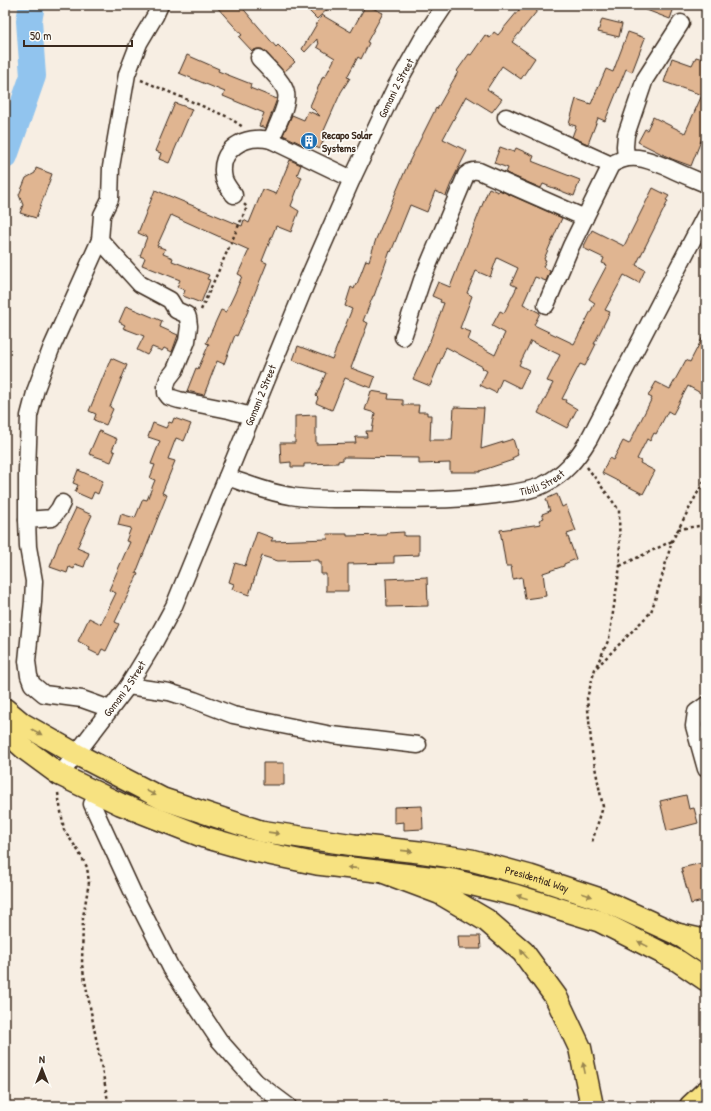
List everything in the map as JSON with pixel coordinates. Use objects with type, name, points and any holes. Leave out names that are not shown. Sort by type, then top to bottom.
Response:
[{"type":"highway","points":[[384,872],[440,893],[486,920],[523,952],[556,998],[580,1048],[592,1106]]},
{"type":"highway","points":[[679,935],[706,941]]},
{"type":"highway","points":[[691,1106],[706,1092]]},
{"type":"main road","name":"Presidential Way","points":[[5,709],[23,724],[163,800],[260,831],[471,860],[530,876],[600,899],[679,935],[706,953]]},
{"type":"main road","points":[[5,731],[59,780],[92,804],[167,836],[215,850],[453,880],[515,895],[599,921],[678,961],[706,980]]},
{"type":"main road","points":[[5,750],[18,760],[59,780],[204,837],[250,850],[317,864]]},
{"type":"street","points":[[110,709],[82,699],[44,694],[32,684],[29,676],[27,661],[34,581],[28,548],[27,520],[29,416],[36,390],[51,349],[100,240],[102,215],[110,199],[111,167],[127,74],[139,42],[160,5]]},
{"type":"street","name":"Gomani 2 Street","points":[[59,780],[76,754],[128,686],[154,645],[174,606],[308,279],[352,179],[396,86],[423,38],[445,5]]},
{"type":"street","points":[[626,158],[626,135],[645,79],[682,23]]},
{"type":"street","points":[[259,58],[282,84],[286,92],[287,100],[266,139]]},
{"type":"street","points":[[506,117],[611,165]]},
{"type":"street","points":[[234,195],[224,181],[223,165],[231,149],[244,140],[266,139],[352,179]]},
{"type":"street","points":[[546,305],[571,246],[611,165],[621,159],[626,158],[632,157],[646,159],[706,184]]},
{"type":"street","points":[[403,337],[422,280],[466,175],[470,171],[479,171],[585,218]]},
{"type":"street","name":"Tibili Street","points":[[227,477],[269,491],[291,496],[319,499],[398,500],[466,499],[514,493],[541,486],[558,477],[579,455],[589,439],[706,214]]},
{"type":"street","points":[[100,240],[140,284],[170,300],[176,310],[187,315],[189,326],[187,341],[178,363],[168,379],[166,393],[169,397],[251,416]]},
{"type":"street","points":[[27,520],[52,518],[62,503]]},
{"type":"street","points":[[128,686],[169,692],[233,715],[332,735],[418,744]]},
{"type":"street","points":[[706,705],[696,712],[694,726],[706,769]]},
{"type":"street","points":[[92,804],[133,894],[171,968],[219,1040],[256,1082],[288,1106]]},
{"type":"path","points":[[127,74],[228,117],[266,139]]},
{"type":"path","points":[[199,314],[247,208],[234,195]]},
{"type":"path","points":[[579,455],[619,510],[620,566],[609,639],[595,669],[587,698],[592,752],[603,807],[592,842]]},
{"type":"path","points":[[595,669],[651,612],[672,541],[706,477]]},
{"type":"path","points":[[678,529],[699,526],[706,528]]},
{"type":"path","points":[[620,566],[672,541]]},
{"type":"path","points":[[59,780],[59,808],[64,830],[87,867],[90,882],[83,917],[82,965],[109,1106]]},
{"type":"building","points":[[215,5],[240,5],[276,47],[278,45],[295,62],[284,72],[262,49],[252,51],[239,37],[242,35]]},
{"type":"building","points":[[303,5],[332,5],[317,19]]},
{"type":"building","points":[[366,5],[383,13],[367,42],[369,43],[361,59],[358,57],[347,77],[350,78],[341,92],[322,135],[325,136],[320,149],[311,145],[310,148],[283,135],[292,115],[304,120],[308,111],[320,116],[310,106],[323,76],[325,77],[335,58],[317,47],[319,43],[317,39],[305,52],[302,49],[322,15],[351,32]]},
{"type":"building","points":[[523,5],[542,5],[512,42],[535,58],[521,79],[502,66],[487,89],[502,99],[492,112],[466,96],[443,139],[467,151],[446,196],[435,191],[427,212],[410,205],[391,252],[390,251],[374,296],[363,321],[368,323],[351,368],[375,377],[371,388],[345,378],[332,410],[316,403],[318,398],[316,396],[326,373],[293,360],[298,346],[332,359],[352,309],[345,306],[351,287],[354,289],[366,260],[369,261],[376,239],[408,164],[436,108],[437,109],[458,72],[457,71],[469,54],[471,55],[485,35],[490,38],[494,32],[498,35]]},
{"type":"building","points":[[636,5],[675,5],[670,19]]},
{"type":"building","points":[[602,19],[622,24],[619,37],[598,32]]},
{"type":"building","points":[[628,32],[645,38],[632,72],[626,69],[605,121],[598,118],[588,144],[572,137],[576,126],[569,124],[576,99],[591,104],[606,69],[613,72]]},
{"type":"building","points":[[187,55],[219,69],[218,71],[251,84],[250,88],[277,99],[266,128],[259,126],[264,113],[223,96],[225,92],[179,73]]},
{"type":"building","points":[[696,57],[706,60],[706,128],[691,166],[672,159],[638,142],[645,129],[647,130],[653,117],[685,133],[702,95],[664,82],[672,58],[692,65]]},
{"type":"building","points":[[175,103],[192,109],[169,163],[159,159],[161,153],[155,151]]},
{"type":"building","points":[[500,147],[514,152],[516,148],[534,156],[532,161],[534,162],[580,180],[574,196],[543,184],[541,188],[506,173],[508,168],[494,163]]},
{"type":"building","points":[[290,160],[301,165],[297,175],[302,177],[291,206],[299,211],[291,232],[276,226],[262,261],[267,263],[248,311],[237,336],[235,335],[224,364],[217,361],[204,395],[187,391],[196,368],[198,369],[209,344],[206,343],[221,310],[226,312],[235,293],[242,276],[238,274],[249,250],[171,215],[157,246],[165,249],[163,254],[173,258],[172,261],[209,275],[207,279],[210,280],[201,303],[183,296],[185,290],[177,287],[180,280],[142,265],[145,258],[140,256],[147,237],[138,233],[155,190],[242,226],[244,220],[249,223],[263,189],[276,194]]},
{"type":"building","points":[[36,168],[52,174],[36,218],[20,213],[23,205],[19,195],[26,178],[35,173]]},
{"type":"building","points":[[489,188],[498,192],[499,190],[562,218],[544,259],[546,260],[543,267],[550,271],[546,281],[535,277],[523,304],[540,313],[534,325],[574,344],[595,303],[589,299],[607,265],[602,263],[604,258],[583,248],[592,230],[624,246],[653,188],[669,196],[666,200],[668,201],[636,265],[645,270],[639,283],[624,275],[605,310],[610,312],[585,366],[580,364],[562,399],[566,400],[565,402],[577,409],[567,428],[538,413],[553,383],[547,381],[560,355],[531,341],[519,365],[529,370],[520,388],[502,379],[496,393],[480,385],[487,371],[482,368],[483,367],[446,347],[430,386],[413,379],[427,349],[444,303],[432,296],[438,282],[450,287]],"holes":[[[497,258],[518,268],[511,284],[517,287],[504,313],[500,311],[492,326],[505,333],[495,355],[468,340],[471,332],[460,328],[472,296],[467,293],[476,271],[490,277]]]},
{"type":"building","points":[[126,306],[162,321],[160,327],[178,335],[172,352],[164,348],[162,351],[152,347],[147,355],[137,350],[144,336],[123,328],[125,325],[119,322]]},
{"type":"building","points":[[706,331],[706,396],[688,386],[673,414],[668,411],[656,434],[654,433],[650,441],[647,439],[637,459],[641,461],[640,463],[655,471],[643,494],[602,473],[609,458],[613,460],[623,441],[629,444],[652,398],[648,396],[656,382],[670,389],[686,360],[690,362]]},
{"type":"building","points":[[111,358],[127,365],[110,407],[113,409],[106,425],[94,420],[96,414],[89,411]]},
{"type":"building","points":[[371,391],[389,394],[388,399],[403,400],[403,405],[419,405],[418,412],[427,412],[427,415],[431,415],[430,440],[452,440],[454,407],[484,408],[481,449],[513,439],[518,455],[512,458],[513,460],[480,472],[450,472],[450,463],[419,464],[419,458],[343,457],[343,460],[338,461],[338,463],[304,464],[304,467],[291,467],[291,462],[281,463],[280,443],[295,443],[295,416],[316,415],[316,444],[356,443],[355,437],[367,437],[366,431],[372,431],[375,413],[365,410]]},
{"type":"building","points":[[174,418],[191,424],[184,441],[176,438],[168,459],[175,461],[162,493],[167,495],[136,573],[138,574],[115,622],[119,624],[106,651],[102,649],[99,655],[89,650],[90,648],[78,641],[89,618],[101,624],[116,593],[109,590],[130,542],[126,541],[131,528],[118,525],[121,514],[135,518],[143,499],[147,500],[155,480],[150,478],[155,465],[151,464],[160,441],[148,437],[153,423],[166,428],[169,422],[172,423]]},
{"type":"building","points":[[99,431],[117,439],[112,450],[115,452],[111,462],[89,454]]},
{"type":"building","points":[[78,470],[103,481],[98,494],[94,492],[91,499],[75,492],[78,485],[73,483]]},
{"type":"building","points":[[557,494],[562,507],[566,505],[576,531],[567,534],[576,559],[564,564],[564,566],[543,573],[546,596],[525,599],[522,577],[513,579],[511,566],[506,566],[500,530],[541,524],[539,520],[544,518],[542,514],[550,511],[546,499]]},
{"type":"building","points":[[76,508],[92,515],[77,548],[89,553],[84,567],[75,564],[74,569],[69,567],[67,573],[50,567],[59,542]]},
{"type":"building","points":[[257,532],[273,538],[271,541],[328,539],[327,534],[347,534],[347,536],[387,535],[387,533],[404,532],[404,536],[419,536],[419,555],[394,556],[394,563],[348,564],[348,591],[326,591],[326,574],[321,574],[321,562],[319,562],[319,560],[278,561],[262,556],[249,595],[232,589],[234,584],[229,582],[235,563],[245,566]]},
{"type":"building","points":[[427,577],[428,606],[387,607],[386,579]]},
{"type":"building","points":[[263,763],[284,763],[284,785],[263,785]]},
{"type":"building","points":[[686,795],[689,809],[694,808],[698,823],[667,831],[660,801]]},
{"type":"building","points":[[422,806],[423,829],[404,830],[404,822],[394,823],[394,807]]},
{"type":"building","points":[[706,862],[706,900],[691,904],[681,868]]},
{"type":"building","points":[[458,936],[480,936],[481,949],[459,949]]},
{"type":"waterway","points":[[5,156],[33,76],[29,21],[32,5]]},
{"type":"place","name":"Recapo Solar Systems","points":[[309,141]]}]
